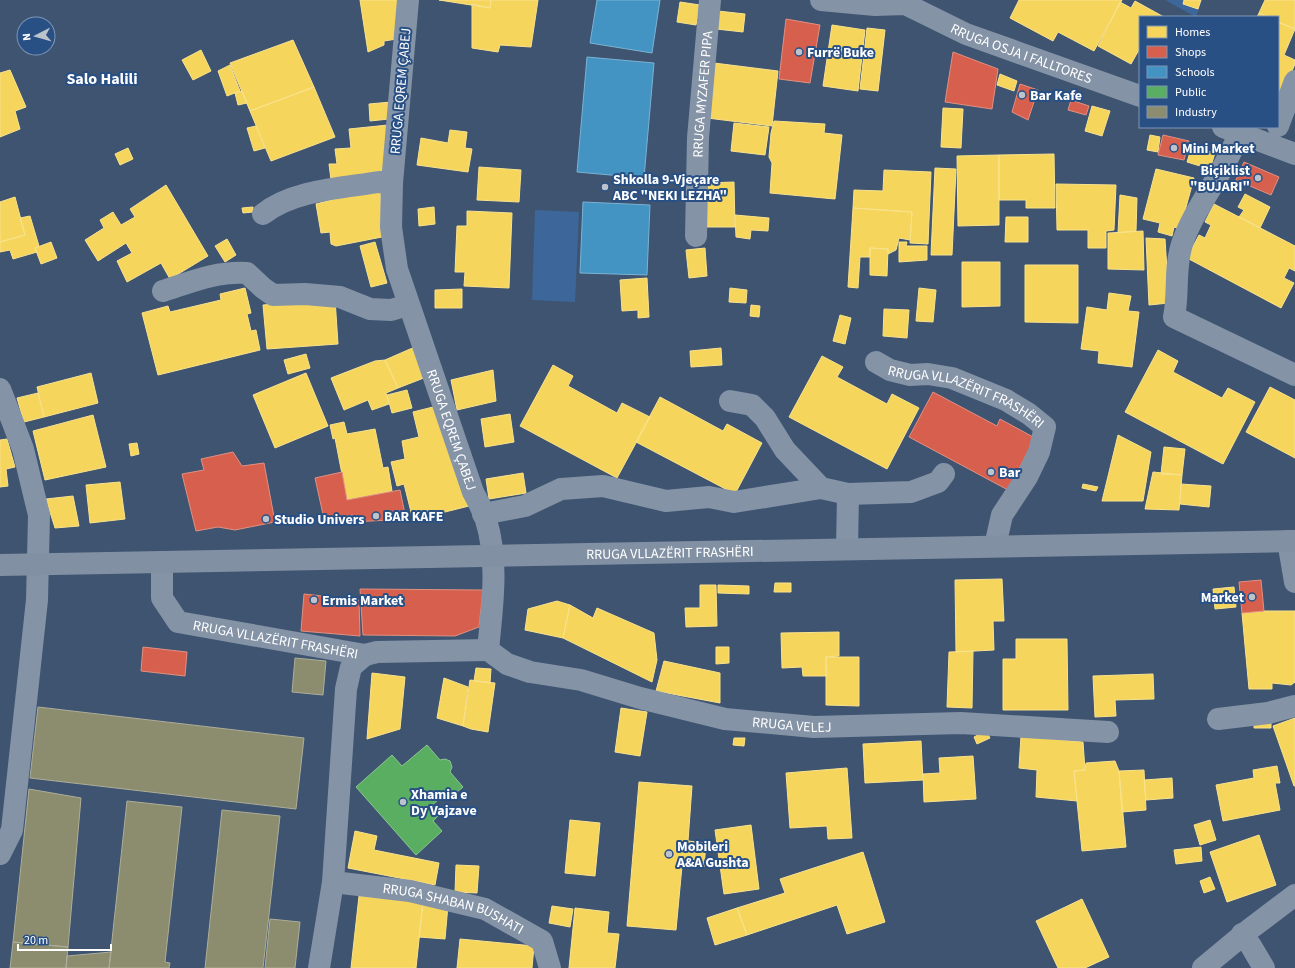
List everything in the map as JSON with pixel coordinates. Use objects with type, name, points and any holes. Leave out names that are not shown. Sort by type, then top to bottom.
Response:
[{"type":"main road","name":"RRUGA VLLAZËRIT FRASHËRI","points":[[0,565],[1292,541]]},
{"type":"street","name":"RRUGA EQREM ÇABEJ","points":[[408,0],[392,182],[391,227],[397,269],[408,305],[473,492],[483,514],[492,555]]},
{"type":"street","name":"RRUGA MYZAFER PIPA","points":[[696,236],[698,138],[710,0]]},
{"type":"street","points":[[821,0],[875,5],[908,2]]},
{"type":"street","name":"RRUGA OSJA I FALLTORES","points":[[908,2],[966,34],[1139,96]]},
{"type":"street","points":[[1279,123],[1295,81]]},
{"type":"street","points":[[1295,154],[1275,133],[1232,130],[1223,168],[1192,220],[1182,245],[1176,278],[1178,298],[1174,317],[1295,375]]},
{"type":"street","points":[[263,214],[274,205],[292,198],[379,182],[392,182]]},
{"type":"street","points":[[163,292],[214,275],[234,272],[247,273],[273,295],[305,294],[340,297],[370,309],[391,310],[408,305]]},
{"type":"street","name":"RRUGA VLLAZËRIT FRASHËRI","points":[[876,362],[890,370],[910,375],[928,374],[952,378],[1006,400],[1029,414],[1045,427],[1039,452],[1027,477],[1002,515],[995,546]]},
{"type":"street","points":[[0,389],[23,449],[39,515],[37,600],[12,830],[0,854]]},
{"type":"street","points":[[730,402],[752,405],[765,418],[785,450],[821,488]]},
{"type":"street","points":[[483,514],[525,506],[561,489],[603,486],[666,501],[709,497],[734,502],[821,488],[848,494],[911,492],[938,482],[944,474]]},
{"type":"street","points":[[847,549],[848,494]]},
{"type":"street","points":[[1292,541],[1295,582]]},
{"type":"street","points":[[488,650],[492,604],[492,555]]},
{"type":"street","name":"RRUGA VLLAZËRIT FRASHËRI","points":[[162,562],[162,598],[178,622],[365,655],[377,652],[488,650]]},
{"type":"street","name":"RRUGA VELEJ","points":[[488,650],[506,664],[530,672],[581,680],[640,698],[725,719],[814,727],[961,723],[1108,732]]},
{"type":"street","points":[[319,968],[333,882],[346,688],[352,668],[365,655]]},
{"type":"street","points":[[1218,719],[1268,712],[1295,706]]},
{"type":"street","name":"RRUGA SHABAN BUSHATI","points":[[333,882],[410,891],[485,909],[542,941],[550,968]]},
{"type":"street","points":[[1203,968],[1242,934],[1295,895]]},
{"type":"street","points":[[1242,934],[1264,968]]},
{"type":"shaded area","points":[[1165,0],[1202,0],[1196,16]]},
{"type":"shaded area","points":[[535,210],[579,212],[575,302],[532,300]]},
{"type":"building: Homes","points":[[360,0],[402,0],[397,39],[384,41],[384,45],[368,52]]},
{"type":"building: Homes","points":[[439,0],[491,0],[490,8]]},
{"type":"building: Homes","points":[[491,0],[538,0],[531,47],[500,45],[498,52],[472,48],[472,4],[490,8]]},
{"type":"building: Homes","points":[[1019,0],[1122,0],[1094,51],[1058,32],[1053,41],[1010,18]]},
{"type":"building: Homes","points":[[1184,0],[1201,0],[1198,9],[1183,4]]},
{"type":"building: Homes","points":[[1265,0],[1295,0],[1295,29],[1279,22],[1279,16],[1266,16],[1259,13]]},
{"type":"building: Homes","points":[[1135,1],[1162,16],[1139,16],[1139,50],[1131,64],[1098,46],[1120,2],[1131,8]]},
{"type":"building: Homes","points":[[680,2],[700,5],[696,25],[677,22]]},
{"type":"building: Homes","points":[[718,11],[745,14],[743,32],[716,29]]},
{"type":"building: Homes","points":[[1259,13],[1266,16],[1258,16]]},
{"type":"building: Homes","points":[[1279,22],[1295,29],[1284,55],[1295,60],[1295,64],[1279,102]]},
{"type":"building: Homes","points":[[832,25],[865,30],[858,91],[823,86]]},
{"type":"building: Homes","points":[[867,28],[885,30],[878,91],[860,89]]},
{"type":"building: Homes","points":[[293,40],[314,87],[250,111],[230,63]]},
{"type":"building: Homes","points":[[201,50],[211,71],[193,80],[182,60]]},
{"type":"building: Homes","points":[[714,63],[778,71],[772,126],[707,118]]},
{"type":"building: Homes","points":[[230,65],[240,91],[227,96],[218,71]]},
{"type":"building: Homes","points":[[10,70],[26,107],[15,111],[20,129],[0,137],[0,73]]},
{"type":"building: Homes","points":[[1000,74],[1017,81],[1014,91],[997,85]]},
{"type":"building: Homes","points":[[314,87],[335,137],[271,161],[250,111]]},
{"type":"building: Homes","points":[[242,91],[247,103],[238,105],[235,93]]},
{"type":"building: Homes","points":[[391,102],[389,119],[370,121],[369,104]]},
{"type":"building: Homes","points":[[1092,106],[1110,111],[1102,136],[1085,131]]},
{"type":"building: Homes","points":[[943,108],[963,109],[961,148],[941,147]]},
{"type":"building: Homes","points":[[774,121],[825,124],[824,133],[842,135],[835,199],[770,193],[772,163],[769,157],[771,133]]},
{"type":"building: Homes","points":[[734,123],[769,127],[765,155],[731,151]]},
{"type":"building: Homes","points":[[388,125],[385,171],[331,180],[329,164],[337,164],[335,149],[351,148],[349,129]]},
{"type":"building: Homes","points":[[256,126],[265,148],[254,151],[247,128]]},
{"type":"building: Homes","points":[[450,130],[467,132],[465,148],[472,149],[468,172],[417,165],[421,138],[448,143]]},
{"type":"building: Homes","points":[[1150,135],[1160,137],[1158,152],[1147,150]]},
{"type":"building: Homes","points":[[1192,146],[1215,153],[1210,169],[1187,162]]},
{"type":"building: Homes","points":[[128,148],[133,159],[120,165],[115,154]]},
{"type":"building: Homes","points":[[1054,154],[1055,208],[1026,208],[1026,200],[999,200],[999,155]]},
{"type":"building: Homes","points":[[999,155],[999,225],[958,226],[957,156]]},
{"type":"building: Homes","points":[[479,167],[521,170],[519,202],[477,200]]},
{"type":"building: Homes","points":[[935,168],[956,169],[952,255],[931,255]]},
{"type":"building: Homes","points":[[1156,169],[1194,178],[1180,229],[1174,227],[1172,236],[1158,232],[1160,223],[1143,219]]},
{"type":"building: Homes","points":[[884,170],[931,172],[928,244],[910,243],[912,212],[853,208],[854,190],[883,191]]},
{"type":"building: Homes","points":[[734,182],[735,227],[707,227],[706,183]]},
{"type":"building: Homes","points":[[1056,184],[1116,185],[1114,230],[1106,231],[1106,248],[1088,248],[1088,230],[1057,230]]},
{"type":"building: Homes","points":[[166,185],[208,256],[170,279],[161,263],[127,282],[117,261],[132,253],[126,243],[98,261],[85,240],[104,228],[100,220],[113,212],[121,225],[135,217],[130,209]]},
{"type":"building: Homes","points":[[380,187],[382,237],[336,246],[331,244],[330,232],[321,233],[316,204]]},
{"type":"building: Homes","points":[[1245,194],[1270,207],[1260,228],[1239,217],[1244,210],[1238,207]]},
{"type":"building: Homes","points":[[1120,195],[1137,198],[1136,231],[1118,233]]},
{"type":"building: Homes","points":[[15,197],[25,235],[0,242],[0,202]]},
{"type":"building: Homes","points":[[1214,204],[1295,246],[1295,271],[1289,268],[1284,278],[1294,283],[1281,308],[1187,258],[1199,235],[1205,238],[1211,225],[1205,222]]},
{"type":"building: Homes","points":[[253,207],[253,212],[243,213],[242,208]]},
{"type":"building: Homes","points":[[434,207],[435,224],[419,226],[418,209]]},
{"type":"building: Homes","points":[[853,208],[912,212],[910,240],[899,238],[896,250],[888,254],[888,249],[870,248],[870,257],[860,257],[858,288],[848,287]]},
{"type":"building: Homes","points":[[467,211],[512,213],[509,288],[464,286],[465,272],[455,272],[457,226],[467,226]]},
{"type":"building: Homes","points":[[735,215],[769,218],[768,231],[751,230],[750,239],[736,237]]},
{"type":"building: Homes","points":[[30,216],[39,246],[35,248],[37,252],[13,259],[10,250],[0,252],[0,242],[25,235],[20,218]]},
{"type":"building: Homes","points":[[1006,217],[1028,217],[1028,242],[1005,242]]},
{"type":"building: Homes","points":[[1143,231],[1144,270],[1108,269],[1108,233]]},
{"type":"building: Homes","points":[[1146,238],[1165,239],[1169,303],[1149,305]]},
{"type":"building: Homes","points":[[227,239],[236,255],[225,262],[215,246]]},
{"type":"building: Homes","points":[[51,242],[57,258],[41,264],[35,248]]},
{"type":"building: Homes","points":[[375,242],[387,283],[371,287],[360,246]]},
{"type":"building: Homes","points":[[899,242],[907,242],[906,246],[927,246],[927,260],[899,262]]},
{"type":"building: Homes","points":[[705,248],[707,276],[689,278],[686,250]]},
{"type":"building: Homes","points":[[870,248],[888,249],[887,276],[870,275]]},
{"type":"building: Homes","points":[[962,262],[1000,262],[1000,306],[962,307]]},
{"type":"building: Homes","points":[[1025,265],[1078,265],[1078,323],[1025,322]]},
{"type":"building: Homes","points":[[647,278],[649,317],[638,318],[638,310],[622,311],[620,280]]},
{"type":"building: Homes","points":[[245,288],[251,313],[247,314],[251,331],[256,330],[260,350],[158,375],[142,313],[168,306],[170,312],[221,300],[220,294]]},
{"type":"building: Homes","points":[[730,288],[747,290],[746,303],[729,302]]},
{"type":"building: Homes","points":[[919,288],[936,290],[933,322],[916,321]]},
{"type":"building: Homes","points":[[462,289],[462,308],[435,308],[435,290]]},
{"type":"building: Homes","points":[[1109,293],[1131,296],[1128,311],[1139,312],[1132,367],[1098,363],[1099,351],[1081,349],[1087,307],[1107,310]]},
{"type":"building: Homes","points":[[335,299],[338,344],[267,349],[263,305]]},
{"type":"building: Homes","points":[[751,305],[760,306],[759,317],[750,316]]},
{"type":"building: Homes","points":[[884,309],[909,310],[907,338],[883,336]]},
{"type":"building: Homes","points":[[840,315],[851,318],[845,344],[833,341]]},
{"type":"building: Homes","points":[[417,346],[429,376],[398,388],[385,360]]},
{"type":"building: Homes","points":[[721,348],[722,365],[691,367],[690,351]]},
{"type":"building: Homes","points":[[1158,350],[1178,361],[1173,372],[1222,398],[1228,388],[1255,402],[1223,464],[1125,412]]},
{"type":"building: Homes","points":[[306,354],[310,368],[288,374],[284,360]]},
{"type":"building: Homes","points":[[822,356],[843,367],[837,377],[887,404],[892,394],[919,408],[887,469],[789,417]]},
{"type":"building: Homes","points":[[385,360],[398,388],[386,393],[389,404],[372,410],[368,400],[344,410],[331,378],[375,361]]},
{"type":"building: Homes","points":[[553,365],[573,376],[568,386],[617,413],[622,403],[650,417],[617,478],[520,426]]},
{"type":"building: Homes","points":[[493,370],[496,401],[457,410],[451,380]]},
{"type":"building: Homes","points":[[91,373],[98,403],[44,417],[37,387]]},
{"type":"building: Homes","points":[[306,373],[328,426],[275,448],[253,395]]},
{"type":"building: Homes","points":[[1270,387],[1295,400],[1295,458],[1246,432]]},
{"type":"building: Homes","points":[[407,390],[412,408],[392,413],[387,395]]},
{"type":"building: Homes","points":[[38,393],[44,417],[24,422],[17,398]]},
{"type":"building: Homes","points":[[660,397],[723,431],[727,424],[762,443],[735,494],[636,442]]},
{"type":"building: Homes","points":[[437,406],[469,506],[413,520],[404,484],[397,486],[391,462],[405,459],[402,441],[419,437],[413,412]]},
{"type":"building: Homes","points":[[510,414],[514,442],[485,447],[481,419]]},
{"type":"building: Homes","points":[[93,415],[106,467],[45,480],[33,431]]},
{"type":"building: Homes","points":[[344,422],[347,434],[375,429],[383,468],[388,467],[392,491],[347,500],[335,438],[333,439],[330,425]]},
{"type":"building: Homes","points":[[1118,435],[1151,452],[1143,501],[1102,501]]},
{"type":"building: Homes","points":[[7,439],[15,467],[6,469],[8,486],[0,487],[0,440]]},
{"type":"building: Homes","points":[[137,443],[139,454],[131,456],[129,444]]},
{"type":"building: Homes","points":[[1164,447],[1185,449],[1182,475],[1161,474]]},
{"type":"building: Homes","points":[[1153,472],[1182,475],[1179,510],[1145,509]]},
{"type":"building: Homes","points":[[523,473],[526,493],[489,499],[486,479]]},
{"type":"building: Homes","points":[[120,482],[125,519],[90,523],[86,485]]},
{"type":"building: Homes","points":[[1083,484],[1098,487],[1096,491],[1082,488]]},
{"type":"building: Homes","points":[[1181,484],[1211,486],[1209,507],[1180,504]]},
{"type":"building: Homes","points":[[73,496],[79,526],[55,528],[46,499]]},
{"type":"building: Homes","points":[[1002,579],[1004,621],[993,621],[994,650],[956,652],[955,580]]},
{"type":"building: Homes","points":[[775,583],[791,583],[791,592],[774,592]]},
{"type":"building: Homes","points":[[700,585],[716,585],[717,626],[686,627],[685,608],[700,608]]},
{"type":"building: Homes","points":[[718,585],[749,586],[749,594],[718,593]]},
{"type":"building: Homes","points":[[1234,587],[1236,607],[1215,609],[1213,589]]},
{"type":"building: Homes","points":[[557,601],[570,605],[563,638],[525,630],[528,609]]},
{"type":"building: Homes","points":[[570,605],[593,618],[597,608],[654,633],[657,660],[652,682],[563,638]]},
{"type":"building: Homes","points":[[1295,611],[1295,682],[1291,685],[1272,683],[1272,689],[1249,689],[1242,613]]},
{"type":"building: Homes","points":[[839,632],[839,656],[826,657],[827,676],[803,676],[802,667],[782,668],[781,633]]},
{"type":"building: Homes","points":[[1016,639],[1067,639],[1068,710],[1003,710],[1003,659],[1016,659]]},
{"type":"building: Homes","points":[[716,647],[729,647],[729,663],[716,664]]},
{"type":"building: Homes","points":[[973,651],[972,708],[947,707],[949,652]]},
{"type":"building: Homes","points":[[826,657],[859,657],[859,706],[826,705]]},
{"type":"building: Homes","points":[[664,661],[720,673],[720,703],[656,691]]},
{"type":"building: Homes","points":[[476,668],[491,669],[490,683],[474,681]]},
{"type":"building: Homes","points":[[372,673],[405,677],[400,729],[367,739]]},
{"type":"building: Homes","points":[[1153,674],[1154,699],[1115,700],[1116,716],[1095,717],[1093,676]]},
{"type":"building: Homes","points":[[444,678],[468,687],[463,726],[437,718]]},
{"type":"building: Homes","points":[[470,680],[495,683],[488,732],[463,726]]},
{"type":"building: Homes","points":[[621,708],[647,712],[640,756],[615,752]]},
{"type":"building: Homes","points":[[1295,718],[1295,786],[1294,786],[1273,726]]},
{"type":"building: Homes","points":[[1254,720],[1271,720],[1271,728],[1254,728]]},
{"type":"building: Homes","points":[[986,731],[990,738],[977,744],[974,737]]},
{"type":"building: Homes","points":[[1021,736],[1083,742],[1085,770],[1074,771],[1077,801],[1036,797],[1037,770],[1019,768]]},
{"type":"building: Homes","points":[[734,738],[745,738],[744,746],[733,745]]},
{"type":"building: Homes","points":[[921,741],[923,780],[865,783],[863,744]]},
{"type":"building: Homes","points":[[973,756],[976,799],[924,802],[923,774],[940,773],[939,758]]},
{"type":"building: Homes","points":[[1115,761],[1119,771],[1126,847],[1082,851],[1074,771],[1085,770],[1086,763]]},
{"type":"building: Homes","points":[[1277,766],[1280,783],[1275,783],[1280,810],[1223,821],[1216,785],[1254,778],[1253,770]]},
{"type":"building: Homes","points":[[847,768],[852,838],[828,839],[827,826],[790,828],[786,773]]},
{"type":"building: Homes","points":[[1144,770],[1146,810],[1122,812],[1119,771]]},
{"type":"building: Homes","points":[[1172,778],[1173,798],[1146,800],[1144,780]]},
{"type":"building: Homes","name":"Mobileri A&A Gushta","points":[[639,782],[692,786],[688,841],[706,843],[704,867],[682,866],[676,930],[627,926]]},
{"type":"building: Homes","points":[[570,820],[600,823],[595,876],[565,873]]},
{"type":"building: Homes","points":[[1210,820],[1216,840],[1200,845],[1194,825]]},
{"type":"building: Homes","points":[[751,825],[759,889],[724,894],[715,830]]},
{"type":"building: Homes","points":[[355,831],[377,836],[374,850],[439,863],[435,885],[348,868]]},
{"type":"building: Homes","points":[[1259,835],[1276,885],[1227,902],[1210,852]]},
{"type":"building: Homes","points":[[1201,847],[1202,861],[1176,864],[1174,850]]},
{"type":"building: Homes","points":[[863,852],[885,922],[847,934],[837,905],[747,935],[737,908],[785,893],[780,879]]},
{"type":"building: Homes","points":[[456,865],[479,866],[477,893],[455,892]]},
{"type":"building: Homes","points":[[1210,877],[1215,889],[1204,893],[1200,881]]},
{"type":"building: Homes","points":[[359,896],[423,902],[416,968],[351,968]]},
{"type":"building: Homes","points":[[1082,899],[1109,957],[1085,968],[1058,968],[1036,921]]},
{"type":"building: Homes","points":[[423,902],[448,905],[445,939],[419,937]]},
{"type":"building: Homes","points":[[552,906],[573,909],[570,927],[549,923]]},
{"type":"building: Homes","points":[[575,908],[609,912],[607,933],[619,934],[615,968],[569,968]]},
{"type":"building: Homes","points":[[737,908],[747,935],[715,945],[707,918]]},
{"type":"building: Homes","points":[[460,939],[534,946],[532,968],[457,968]]},
{"type":"building: Shops","name":"Furrë Buke","points":[[786,19],[820,25],[810,83],[779,79]]},
{"type":"building: Shops","points":[[953,52],[998,69],[992,109],[945,102]]},
{"type":"building: Shops","points":[[1020,84],[1038,90],[1028,120],[1012,112]]},
{"type":"building: Shops","points":[[1071,100],[1089,106],[1086,115],[1068,110]]},
{"type":"building: Shops","name":"Mini Market","points":[[1163,135],[1189,141],[1184,160],[1158,155]]},
{"type":"building: Shops","name":"Biçiklist \"BUJARI\"","points":[[1244,162],[1279,177],[1271,195],[1236,180]]},
{"type":"building: Shops","points":[[933,392],[997,426],[1000,419],[1035,438],[1008,490],[909,437]]},
{"type":"building: Shops","points":[[233,452],[242,466],[264,463],[275,522],[235,530],[218,527],[196,531],[182,474],[204,470],[201,459]]},
{"type":"building: Shops","points":[[342,472],[347,500],[400,490],[406,519],[354,522],[353,515],[324,519],[315,478]]},
{"type":"building: Shops","name":"Market","points":[[1261,580],[1264,611],[1242,613],[1239,582]]},
{"type":"building: Shops","points":[[360,589],[483,590],[479,627],[455,636],[363,635]]},
{"type":"building: Shops","points":[[304,594],[359,600],[360,636],[301,631]]},
{"type":"building: Shops","points":[[143,647],[187,652],[185,676],[141,671]]},
{"type":"building: Schools","points":[[597,0],[660,0],[652,53],[590,43]]},
{"type":"building: Schools","points":[[587,57],[654,63],[644,178],[577,172]]},
{"type":"building: Schools","points":[[583,202],[650,205],[647,275],[580,273]]},
{"type":"building: Public","name":"Xhamia e Dy Vajzave","points":[[427,745],[440,760],[445,759],[450,761],[452,767],[450,772],[463,787],[451,797],[447,792],[430,807],[438,816],[433,821],[442,831],[416,855],[356,787],[392,755],[402,766]]},
{"type":"building: Industry","points":[[295,658],[326,661],[323,695],[292,692]]},
{"type":"building: Industry","points":[[38,707],[304,738],[296,809],[30,778]]},
{"type":"building: Industry","points":[[29,789],[81,798],[68,947],[13,942]]},
{"type":"building: Industry","points":[[127,801],[182,807],[165,962],[170,963],[169,968],[109,968]]},
{"type":"building: Industry","points":[[222,810],[280,816],[263,968],[205,968]]},
{"type":"building: Industry","points":[[270,919],[300,922],[295,968],[265,968]]},
{"type":"building: Industry","points":[[13,942],[68,947],[66,968],[10,968]]},
{"type":"building: Industry","points":[[111,952],[109,968],[66,968],[67,956]]},
{"type":"place","name":"Furrë Buke","points":[[799,52]]},
{"type":"place","name":"Bar Kafe","points":[[1022,95]]},
{"type":"place","name":"Mini Market","points":[[1174,148]]},
{"type":"place","name":"Biçiklist \"BUJARI\"","points":[[1258,178]]},
{"type":"place","name":"Shkolla 9-Vjeçare ABC \"NEKI LEZHA\"","points":[[605,187]]},
{"type":"place","name":"Bar","points":[[991,472]]},
{"type":"place","name":"BAR KAFE","points":[[376,516]]},
{"type":"place","name":"Studio Univers","points":[[266,519]]},
{"type":"place","name":"Market","points":[[1252,597]]},
{"type":"place","name":"Ermis Market","points":[[314,600]]},
{"type":"place","name":"Xhamia e Dy Vajzave","points":[[403,802]]},
{"type":"place","name":"Mobileri A&A Gushta","points":[[669,854]]},
{"type":"district","name":"Salo Halili","points":[[102,78]]}]
